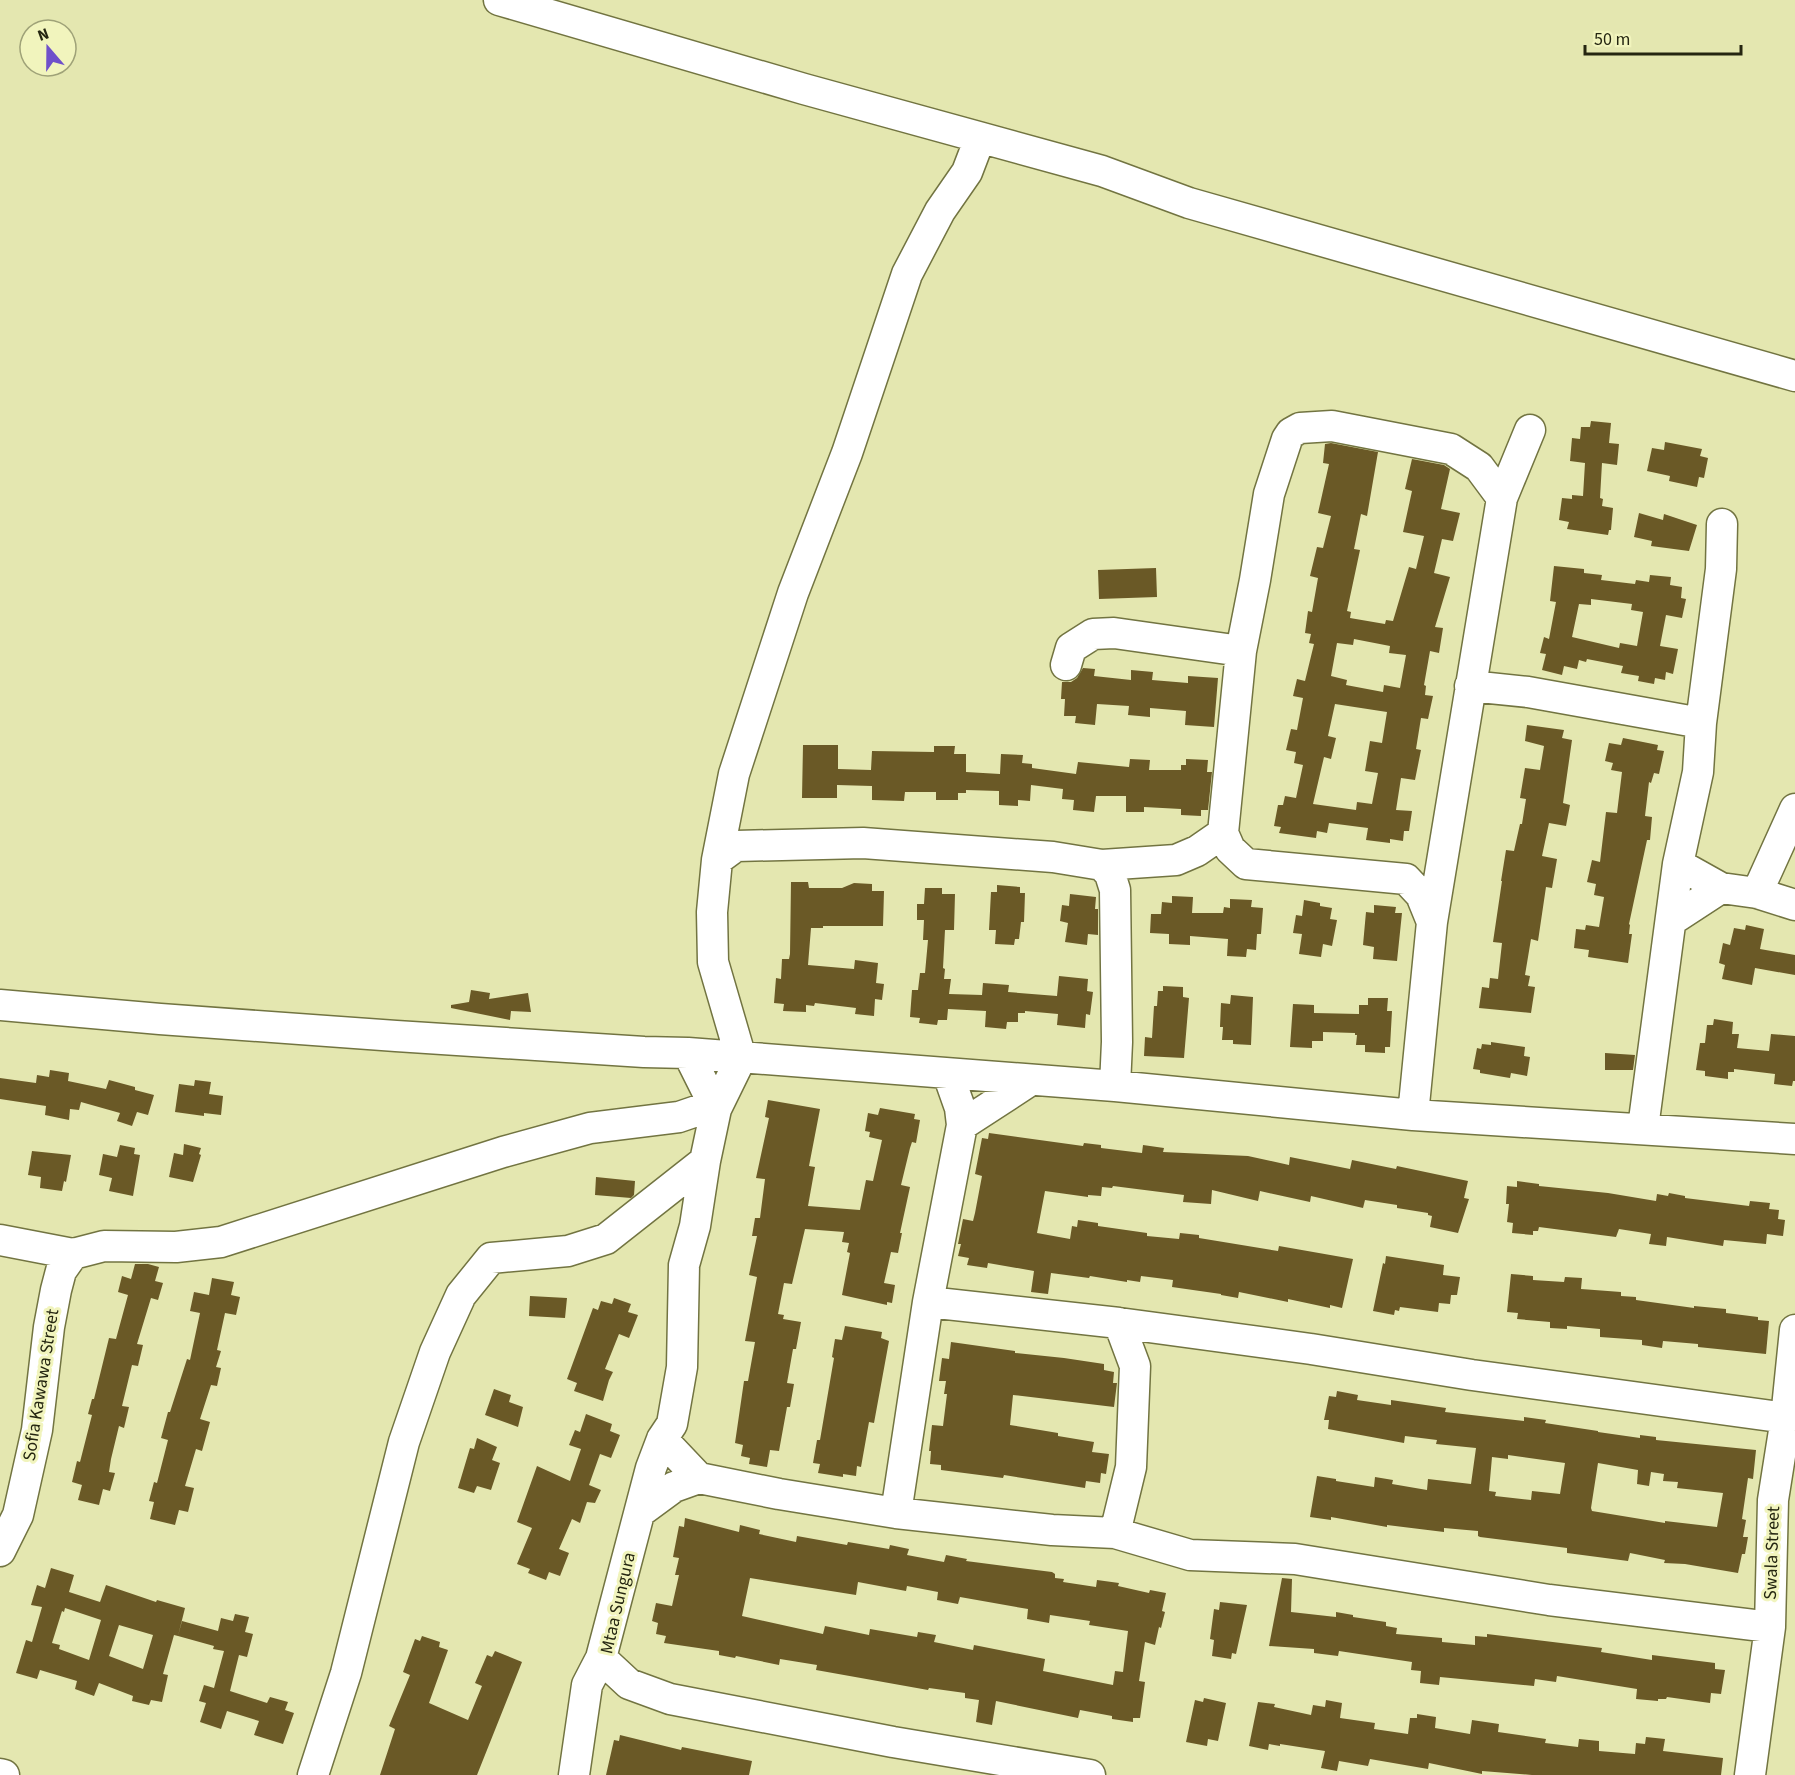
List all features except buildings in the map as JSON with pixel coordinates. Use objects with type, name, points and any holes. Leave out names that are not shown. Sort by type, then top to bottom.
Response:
[{"type":"street","points":[[499,0],[1102,171],[1200,206],[1795,375]]},
{"type":"street","points":[[741,1058],[714,962],[712,912],[717,860],[731,783],[793,593],[847,453],[907,274],[940,211],[967,172],[980,138]]},
{"type":"street","points":[[1246,864],[1230,849],[1223,833],[1241,651],[1269,494],[1291,433],[1300,428],[1332,426],[1451,449],[1479,467],[1502,498]]},
{"type":"street","points":[[1413,1115],[1432,922],[1470,686],[1500,522],[1502,498],[1530,430]]},
{"type":"street","points":[[1643,1128],[1678,864],[1698,772],[1701,723],[1721,569],[1722,524]]},
{"type":"street","points":[[1066,664],[1071,648],[1093,634],[1114,633],[1241,651]]},
{"type":"street","points":[[1470,686],[1528,692],[1701,723]]},
{"type":"street","points":[[1757,893],[1795,809]]},
{"type":"street","points":[[1176,860],[1197,851],[1223,833]]},
{"type":"street","points":[[717,860],[736,846],[863,843],[1053,857],[1108,878],[1137,864],[1176,860],[1246,864],[1406,879],[1421,895],[1432,922]]},
{"type":"street","points":[[1678,864],[1721,888],[1757,893],[1795,905]]},
{"type":"street","points":[[1108,878],[1117,1042],[1115,1086]]},
{"type":"street","points":[[1672,920],[1721,888]]},
{"type":"street","points":[[0,1005],[396,1036],[688,1053],[1115,1086],[1413,1115],[1795,1139]]},
{"type":"street","points":[[0,1240],[61,1258],[104,1246],[176,1247],[221,1242],[503,1152],[590,1128],[679,1117],[715,1107],[688,1053]]},
{"type":"street","name":"Mtaa Sungura","points":[[741,1058],[715,1107],[695,1226],[684,1265],[681,1367],[672,1424],[662,1439],[651,1468],[601,1658],[629,1684],[670,1699],[893,1742],[1090,1775]]},
{"type":"street","points":[[896,1513],[928,1302],[962,1125],[960,1108],[948,1074]]},
{"type":"street","points":[[962,1125],[1031,1080]]},
{"type":"street","points":[[313,1775],[346,1672],[404,1442],[435,1352],[461,1295],[491,1258],[568,1251],[606,1239],[705,1161]]},
{"type":"street","name":"Sofia Kawawa Street","points":[[0,1551],[18,1515],[38,1430],[49,1327],[61,1258]]},
{"type":"street","points":[[928,1302],[1119,1323],[1786,1418]]},
{"type":"street","points":[[1114,1533],[1131,1467],[1135,1366],[1119,1323]]},
{"type":"street","name":"Swala Street","points":[[1750,1775],[1784,1502],[1786,1418],[1795,1330]]},
{"type":"street","points":[[662,1439],[699,1478]]},
{"type":"street","points":[[640,1512],[674,1487],[699,1478],[896,1513],[1052,1530],[1114,1533],[1190,1555],[1295,1559],[1549,1600],[1770,1627]]},
{"type":"street","points":[[574,1775],[587,1685],[601,1658]]}]
